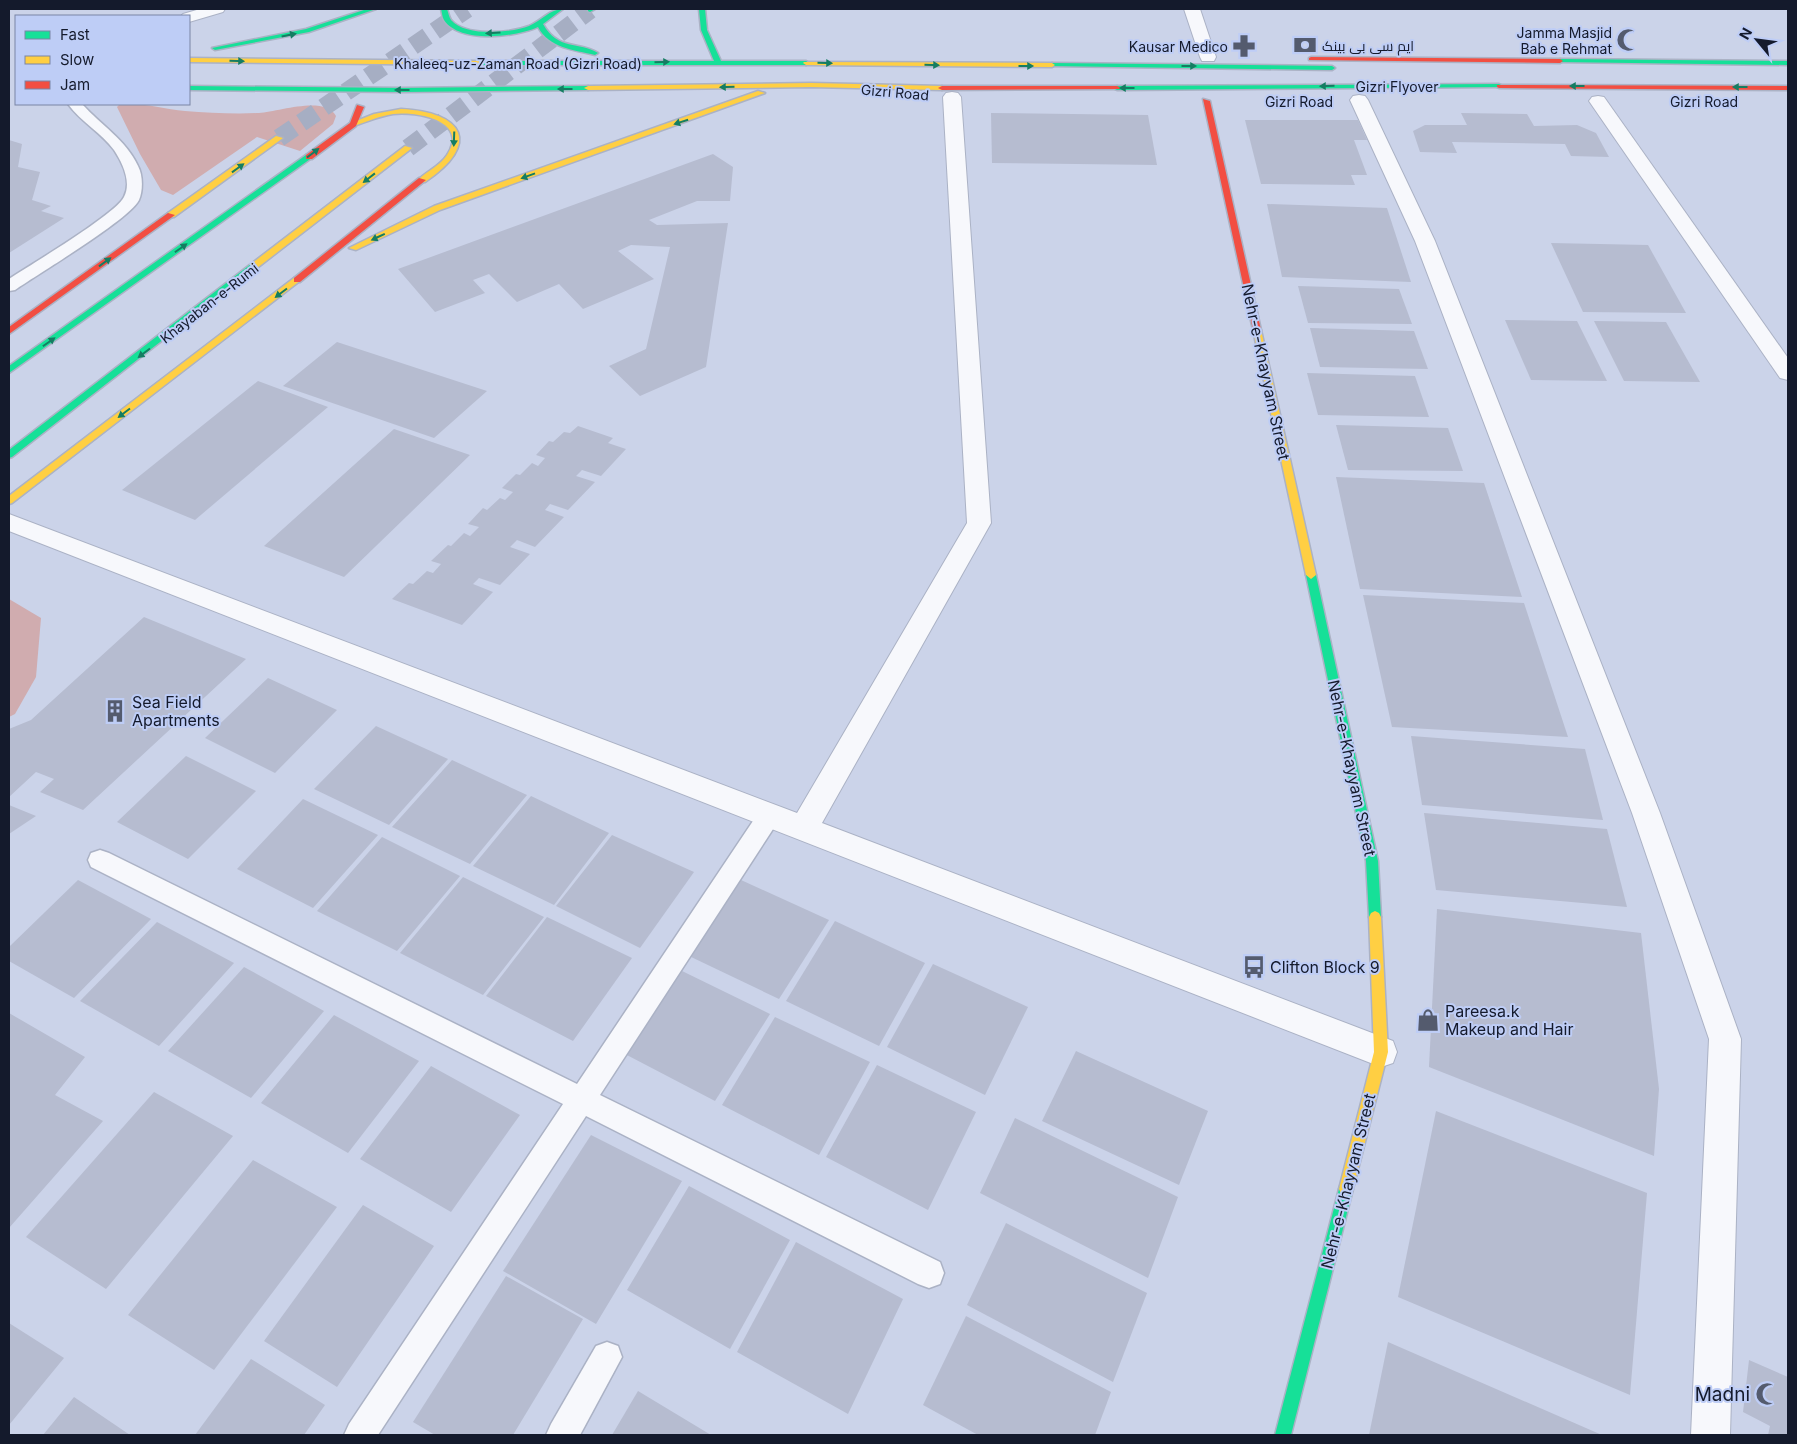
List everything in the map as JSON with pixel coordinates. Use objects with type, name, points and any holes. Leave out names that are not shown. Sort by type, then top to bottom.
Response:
[{"type":"main road","points":[[190,52],[307,31],[373,9]]},
{"type":"main road","points":[[444,9],[444,17],[449,24],[483,34],[525,30],[540,24],[560,9]]},
{"type":"main road","points":[[702,9],[701,16],[704,35],[718,62]]},
{"type":"main road","points":[[540,24],[541,29],[548,36],[561,44],[642,62]]},
{"type":"main road","name":"Gizri Road","points":[[848,63],[929,52],[1788,63]]},
{"type":"main road","name":"Khaleeq-uz-Zaman Road (Gizri Road)","points":[[190,60],[379,63],[848,63]]},
{"type":"main road","name":"Gizri Flyover","points":[[848,63],[978,66],[1576,68],[1788,72]]},
{"type":"main road","name":"Gizri Flyover","points":[[811,86],[975,89],[1410,85],[1788,88]]},
{"type":"main road","points":[[320,263],[437,208],[633,137],[737,103],[776,86]]},
{"type":"main road","name":"Khaleeq-uz-Zaman Road (Gizri Road)","points":[[190,88],[402,90],[811,86]]},
{"type":"main road","name":"Gizri Road","points":[[811,86],[952,97],[1076,100]]},
{"type":"main road","points":[[335,89],[352,95],[360,104],[360,110],[353,124]]},
{"type":"main road","name":"Nehr-e-Khayyam Street","points":[[1206,101],[1372,861],[1381,1052],[1282,1435]]},
{"type":"main road","points":[[9,370],[292,170],[353,124],[381,114],[413,112],[428,115],[449,123],[454,129],[456,138],[452,153],[441,165],[320,263],[9,501]]},
{"type":"main road","points":[[9,330],[279,138]]},
{"type":"main road","name":"Khayaban-e-Rumi","points":[[9,455],[408,148]]},
{"type":"street","points":[[190,16],[217,9]]},
{"type":"street","points":[[1192,9],[1208,57]]},
{"type":"street","points":[[803,829],[979,523],[952,97]]},
{"type":"street","points":[[1359,100],[1429,250],[1646,813],[1725,1039],[1711,1435]]},
{"type":"street","points":[[1601,101],[1781,351],[1788,373]]},
{"type":"street","points":[[9,522],[1381,1052]]},
{"type":"lane","points":[[9,286],[114,216],[131,200],[134,191],[132,168],[119,146],[87,118],[76,105]]},
{"type":"lane","points":[[360,1435],[769,816]]},
{"type":"lane","points":[[100,860],[929,1272]]},
{"type":"lane","points":[[562,1435],[607,1357]]},
{"type":"shaded area","points":[[119,105],[144,105],[213,113],[259,113],[300,106],[312,106],[330,110],[336,116],[333,124],[300,151],[257,137],[173,195],[161,190],[140,154],[117,107]]},
{"type":"shaded area","points":[[9,599],[41,618],[36,677],[15,714],[9,717]]},
{"type":"building","points":[[991,113],[1148,115],[1157,165],[992,163]]},
{"type":"building","points":[[1461,113],[1527,114],[1534,126],[1577,125],[1596,133],[1609,157],[1571,156],[1565,144],[1452,142],[1457,153],[1420,152],[1413,131],[1425,125],[1467,125]]},
{"type":"building","points":[[1245,120],[1358,120],[1367,140],[1354,140],[1367,175],[1351,175],[1355,185],[1261,184]]},
{"type":"building","points":[[9,140],[22,144],[18,167],[40,172],[32,200],[51,206],[41,211],[64,218],[9,253]]},
{"type":"building","points":[[713,154],[733,167],[730,201],[697,201],[649,220],[657,225],[728,223],[706,367],[640,396],[609,366],[646,349],[670,247],[631,245],[618,251],[654,279],[583,309],[559,284],[517,302],[489,274],[473,280],[485,293],[435,312],[398,269]]},
{"type":"building","points":[[1267,204],[1387,208],[1411,282],[1282,277]]},
{"type":"building","points":[[1551,243],[1648,245],[1686,313],[1583,312]]},
{"type":"building","points":[[1298,286],[1399,289],[1412,324],[1308,323]]},
{"type":"building","points":[[1505,320],[1577,321],[1607,381],[1531,380]]},
{"type":"building","points":[[1594,321],[1666,322],[1700,382],[1624,381]]},
{"type":"building","points":[[1310,328],[1414,331],[1428,369],[1320,367]]},
{"type":"building","points":[[337,342],[487,391],[434,438],[283,386]]},
{"type":"building","points":[[1307,373],[1415,376],[1429,417],[1318,415]]},
{"type":"building","points":[[258,381],[328,407],[195,520],[122,490]]},
{"type":"building","points":[[1336,425],[1448,428],[1463,471],[1348,470]]},
{"type":"building","points":[[578,426],[613,438],[608,443],[626,449],[601,476],[582,470],[576,476],[595,482],[568,510],[550,504],[545,510],[564,517],[535,547],[517,540],[510,547],[530,554],[500,585],[479,578],[473,584],[493,592],[462,625],[392,599],[409,583],[413,584],[427,571],[433,573],[441,564],[431,561],[448,545],[451,546],[464,533],[470,536],[479,527],[468,524],[483,508],[487,510],[500,498],[505,500],[513,492],[502,488],[516,474],[520,475],[532,463],[538,466],[545,458],[536,455],[549,441],[553,442],[564,432],[570,433]]},
{"type":"building","points":[[394,429],[470,455],[344,577],[264,546]]},
{"type":"building","points":[[1336,477],[1484,483],[1522,597],[1360,589]]},
{"type":"building","points":[[1363,595],[1524,603],[1568,737],[1392,727]]},
{"type":"building","name":"Sea Field Apartments","points":[[144,617],[246,659],[83,810],[40,792],[54,779],[36,772],[9,797],[9,729],[31,720]]},
{"type":"building","points":[[268,678],[337,710],[275,773],[205,738]]},
{"type":"building","points":[[376,726],[448,759],[389,825],[314,789]]},
{"type":"building","points":[[1411,736],[1585,749],[1603,820],[1422,805]]},
{"type":"building","points":[[186,756],[256,791],[188,859],[117,822]]},
{"type":"building","points":[[452,760],[527,795],[470,864],[392,827]]},
{"type":"building","points":[[531,796],[609,833],[554,905],[473,866]]},
{"type":"building","points":[[303,799],[378,835],[313,908],[237,869]]},
{"type":"building","points":[[9,805],[36,816],[9,834]]},
{"type":"building","points":[[1424,813],[1607,829],[1627,907],[1436,890]]},
{"type":"building","points":[[612,835],[694,872],[640,948],[556,906]]},
{"type":"building","points":[[382,837],[460,876],[397,951],[317,911]]},
{"type":"building","points":[[463,877],[544,917],[483,995],[400,953]]},
{"type":"building","points":[[78,880],[151,919],[74,998],[9,961],[9,947]]},
{"type":"building","points":[[741,880],[829,920],[779,999],[689,956]]},
{"type":"building","points":[[1437,909],[1641,933],[1659,1089],[1654,1156],[1429,1067]]},
{"type":"building","points":[[547,917],[632,958],[573,1041],[486,996]]},
{"type":"building","points":[[835,921],[925,963],[879,1046],[786,1001]]},
{"type":"building","points":[[157,922],[234,963],[159,1046],[80,1001]]},
{"type":"building","points":[[933,964],[1028,1007],[985,1095],[887,1047]]},
{"type":"building","points":[[244,967],[324,1011],[251,1098],[168,1051]]},
{"type":"building","points":[[680,970],[770,1014],[715,1101],[623,1053]]},
{"type":"building","points":[[9,1013],[85,1057],[55,1095],[103,1121],[9,1228]]},
{"type":"building","points":[[334,1015],[419,1061],[348,1153],[261,1103]]},
{"type":"building","points":[[775,1017],[870,1062],[819,1155],[722,1105]]},
{"type":"building","points":[[1076,1051],[1208,1111],[1179,1185],[1042,1121]]},
{"type":"building","points":[[877,1065],[976,1112],[928,1210],[826,1157]]},
{"type":"building","points":[[431,1066],[520,1115],[451,1212],[360,1159]]},
{"type":"building","points":[[154,1092],[233,1136],[106,1289],[26,1237]]},
{"type":"building","points":[[1436,1111],[1647,1193],[1630,1395],[1398,1297]]},
{"type":"building","points":[[1015,1118],[1178,1197],[1148,1278],[980,1193]]},
{"type":"building","points":[[591,1135],[682,1181],[596,1324],[503,1271]]},
{"type":"building","points":[[253,1160],[337,1207],[214,1370],[128,1315]]},
{"type":"building","points":[[689,1186],[790,1240],[730,1349],[627,1290]]},
{"type":"building","points":[[363,1205],[434,1246],[337,1387],[264,1341]]},
{"type":"building","points":[[1006,1223],[1147,1293],[1113,1382],[967,1305]]},
{"type":"building","points":[[796,1242],[903,1299],[848,1414],[737,1352]]},
{"type":"building","points":[[506,1276],[583,1319],[513,1435],[435,1435],[413,1422]]},
{"type":"building","points":[[966,1316],[1111,1392],[1095,1435],[978,1435],[923,1405]]},
{"type":"building","points":[[9,1323],[64,1358],[9,1425]]},
{"type":"building","points":[[1388,1342],[1602,1435],[1369,1435]]},
{"type":"building","points":[[251,1359],[325,1405],[304,1435],[195,1435]]},
{"type":"building","name":"Madni","points":[[1749,1360],[1788,1377],[1788,1435],[1768,1435],[1770,1426],[1743,1412]]},
{"type":"building","points":[[638,1391],[711,1435],[612,1435]]},
{"type":"building","points":[[74,1397],[130,1435],[43,1435]]},
{"type":"tunnel","points":[[279,138],[467,9]]},
{"type":"tunnel","points":[[408,148],[590,10]]},
{"type":"traffic: fast","points":[[215,48],[307,31],[373,9]]},
{"type":"traffic: fast","points":[[444,9],[447,19],[455,27],[480,34],[508,33],[530,28],[560,9]]},
{"type":"traffic: fast","points":[[702,9],[704,30],[718,62]]},
{"type":"traffic: fast","points":[[540,24],[549,37],[556,42],[595,53]]},
{"type":"traffic: fast","points":[[9,59],[15,59]]},
{"type":"traffic: fast","points":[[1560,61],[1788,63]]},
{"type":"traffic: fast","points":[[480,63],[806,63]]},
{"type":"traffic: fast","points":[[1052,65],[1332,68]]},
{"type":"traffic: fast","points":[[9,84],[15,84]]},
{"type":"traffic: fast","points":[[1117,88],[1499,86]]},
{"type":"traffic: fast","points":[[190,88],[403,90],[588,88]]},
{"type":"traffic: fast","points":[[9,370],[309,157]]},
{"type":"traffic: fast","points":[[9,455],[254,266]]},
{"type":"traffic: fast","points":[[1311,575],[1372,861],[1375,917]]},
{"type":"traffic: fast","points":[[1283,1435],[1346,1189]]},
{"type":"traffic: slow","points":[[190,60],[480,63]]},
{"type":"traffic: slow","points":[[806,63],[1052,65]]},
{"type":"traffic: slow","points":[[588,88],[811,85],[942,88]]},
{"type":"traffic: slow","points":[[353,248],[437,208],[761,93]]},
{"type":"traffic: slow","points":[[353,124],[376,115],[401,111],[418,112],[446,122],[453,128],[456,135],[454,150],[442,165],[422,180]]},
{"type":"traffic: slow","points":[[171,215],[279,138]]},
{"type":"traffic: slow","points":[[254,266],[408,148]]},
{"type":"traffic: slow","points":[[9,501],[297,280]]},
{"type":"traffic: slow","points":[[1257,330],[1311,575]]},
{"type":"traffic: slow","points":[[1346,1189],[1381,1052],[1375,917]]},
{"type":"traffic: jam","points":[[1311,59],[1560,61]]},
{"type":"traffic: jam","points":[[1499,86],[1788,88]]},
{"type":"traffic: jam","points":[[942,88],[1117,88]]},
{"type":"traffic: jam","points":[[1206,101],[1257,330]]},
{"type":"traffic: jam","points":[[309,157],[353,124],[360,107]]},
{"type":"traffic: jam","points":[[297,280],[422,180]]},
{"type":"traffic: jam","points":[[9,331],[171,215]]},
{"type":"place","name":"Jamma Masjid Bab e Rehmat","points":[[1628,40]]},
{"type":"place","name":"ایم سی بی بینک","points":[[1305,45]]},
{"type":"place","name":"Kausar Medico","points":[[1244,46]]},
{"type":"place","name":"Sea Field Apartments","points":[[115,711]]},
{"type":"place","name":"Clifton Block 9","points":[[1254,967]]},
{"type":"place","name":"Pareesa.k Makeup and Hair","points":[[1428,1020]]},
{"type":"place","name":"Madni","points":[[1767,1394]]}]
